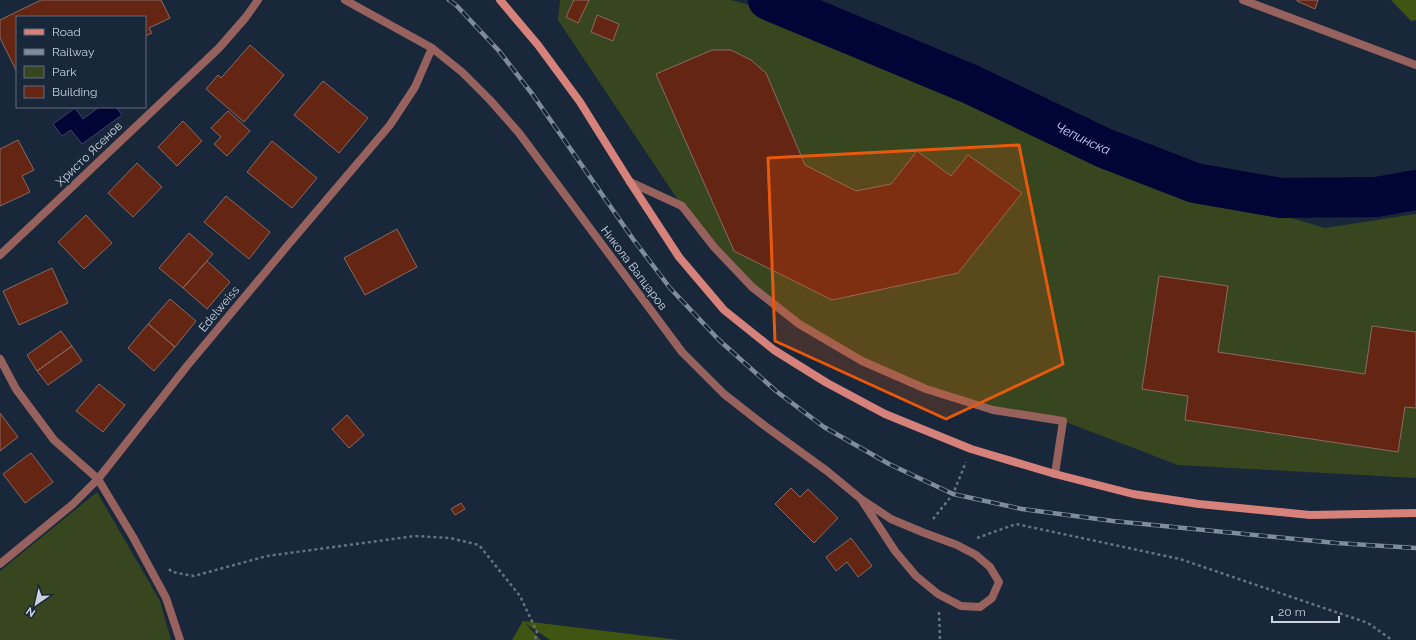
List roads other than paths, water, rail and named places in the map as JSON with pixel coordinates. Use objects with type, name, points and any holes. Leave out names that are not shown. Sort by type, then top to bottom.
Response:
[{"type":"street","name":"Христо Ясенов","points":[[0,255],[219,48],[246,17],[258,0]]},
{"type":"street","name":"Никола Вапцаров","points":[[345,0],[432,48],[473,83],[490,100],[519,133],[682,352],[724,394],[862,499],[891,519],[976,554],[990,566],[999,582],[992,598],[980,607],[961,606],[938,594],[916,576],[895,551],[862,499]]},
{"type":"street","points":[[500,0],[538,45],[580,102],[679,257],[724,310],[774,350],[827,383],[885,414],[971,449],[1055,474],[1133,494],[1199,504],[1310,515],[1416,513]]},
{"type":"street","points":[[1243,0],[1416,65]]},
{"type":"street","name":"Edelweiss","points":[[0,564],[74,504],[98,479],[187,366],[390,125],[414,87],[432,48]]},
{"type":"street","points":[[630,182],[682,206],[714,247],[752,287],[799,324],[862,361],[926,389],[993,410],[1063,421],[1055,474]]},
{"type":"street","points":[[0,359],[16,389],[54,440],[98,479],[133,537],[166,598],[180,640]]},
{"type":"waterway","name":"Чепинска","points":[[768,0],[970,84],[1104,148],[1195,183],[1281,198],[1376,197],[1416,190]]},
{"type":"railway","points":[[449,0],[456,5],[499,51],[533,95],[633,239],[670,288],[719,340],[776,391],[824,427],[889,464],[953,494],[1022,509],[1113,521],[1336,543],[1416,548]]}]
